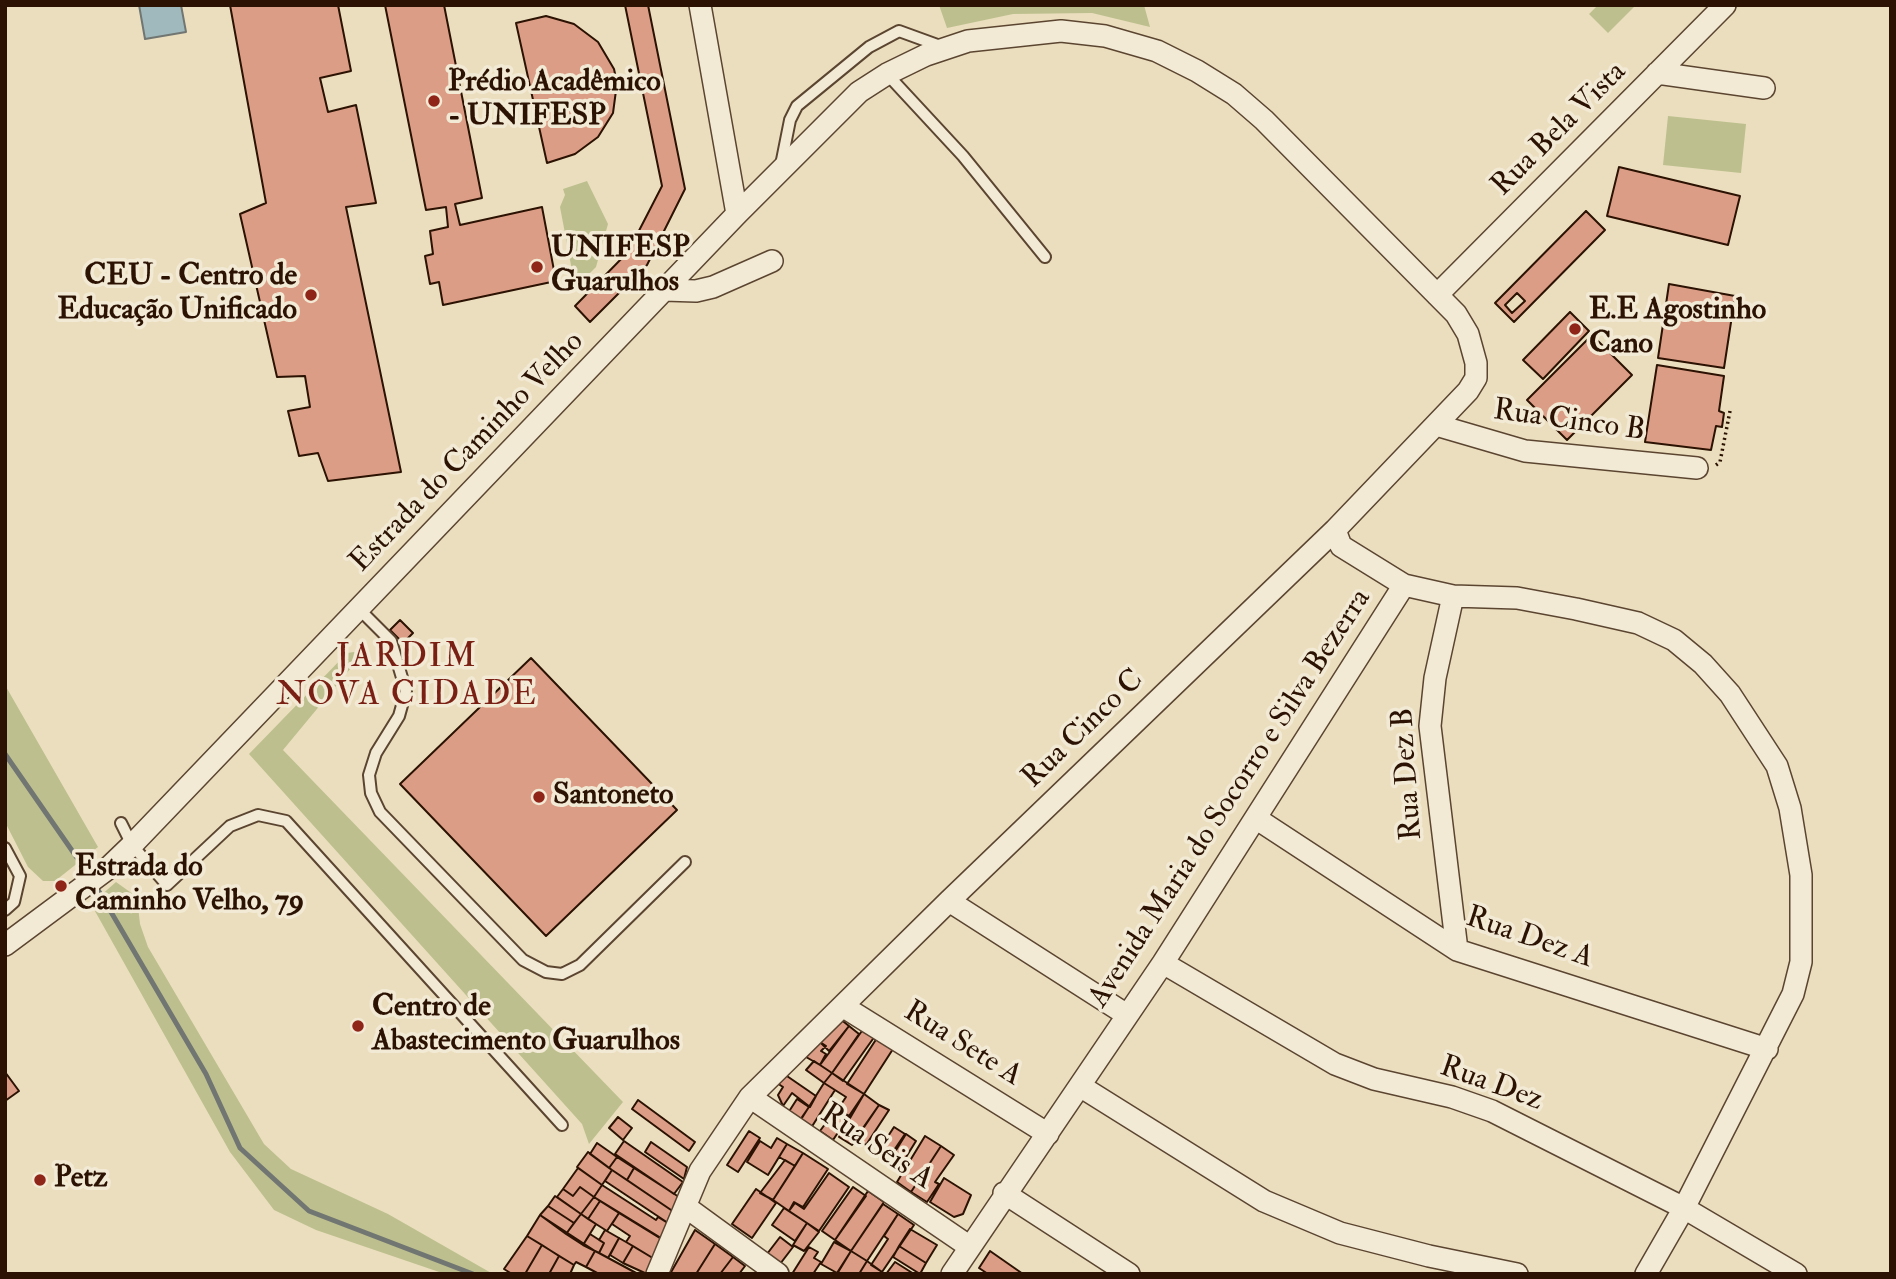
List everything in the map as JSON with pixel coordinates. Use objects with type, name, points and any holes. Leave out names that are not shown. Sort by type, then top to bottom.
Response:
[{"type":"street","points":[[700,5],[737,214]]},
{"type":"street","name":"Rua Bela Vista","points":[[1437,295],[1725,5]]},
{"type":"street","name":"Estrada do Caminho Velho","points":[[5,945],[106,870],[132,845],[359,609],[512,467],[664,290],[737,214],[859,92],[887,74],[946,48],[1013,34],[1061,31],[1105,36],[1144,47],[1197,71],[1234,94],[1264,120],[1437,295]]},
{"type":"street","points":[[1657,73],[1764,88]]},
{"type":"street","points":[[664,290],[705,289],[772,261]]},
{"type":"street","name":"Rua Cinco C","points":[[657,1274],[700,1171],[750,1097],[949,901],[1335,530],[1468,391],[1476,378],[1476,363],[1468,334],[1456,314],[1437,295]]},
{"type":"street","name":"Rua Cinco B","points":[[1436,425],[1525,451],[1697,468]]},
{"type":"street","points":[[1335,530],[1341,546],[1404,585]]},
{"type":"street","name":"Avenida Maria do Socorro e Silva Bezerra","points":[[952,1274],[1004,1193],[1048,1134],[1163,964],[1404,585],[1453,596],[1517,598],[1638,623],[1674,640],[1703,664],[1730,694],[1777,766],[1790,808],[1801,875],[1801,962],[1793,995],[1768,1049],[1646,1274]]},
{"type":"street","name":"Rua Dez B","points":[[1453,596],[1435,678],[1430,726],[1457,950]]},
{"type":"street","name":"Rua Dez A","points":[[1256,819],[1457,950],[1768,1049]]},
{"type":"street","points":[[949,901],[1127,1015]]},
{"type":"street","name":"Estrada do Caminho Velho","points":[[5,925],[42,917]]},
{"type":"street","name":"Rua Dez","points":[[1163,964],[1335,1064],[1374,1079],[1452,1097],[1492,1111],[1684,1208],[1796,1274]]},
{"type":"street","name":"Rua Sete A","points":[[844,1007],[1048,1134]]},
{"type":"street","points":[[1080,1086],[1264,1201],[1340,1233],[1429,1256],[1517,1274]]},
{"type":"street","name":"Rua Seis A","points":[[750,1097],[970,1247]]},
{"type":"street","points":[[1004,1193],[1129,1274]]},
{"type":"street","points":[[686,1207],[778,1274]]},
{"type":"lane","points":[[780,172],[790,120],[797,106],[869,47],[900,31],[946,48]]},
{"type":"lane","points":[[887,74],[963,156],[1045,257]]},
{"type":"lane","points":[[359,609],[391,641],[406,691],[399,716],[376,753],[369,775],[371,793],[380,812],[523,960],[546,972],[562,974],[580,965],[685,862]]},
{"type":"lane","points":[[121,823],[132,845],[167,885],[230,826],[258,815],[286,821],[562,1125]]},
{"type":"lane","points":[[5,849],[20,876],[14,902],[5,910]]},
{"type":"path","points":[[1697,468],[1713,467],[1720,461],[1730,411]]},
{"type":"green space","points":[[939,5],[1144,5],[1150,27],[1092,13],[1013,14],[947,28]]},
{"type":"green space","points":[[1598,5],[1636,5],[1608,33],[1589,14]]},
{"type":"green space","points":[[1668,116],[1746,124],[1741,173],[1663,165]]},
{"type":"green space","points":[[587,181],[608,224],[596,267],[578,285],[574,281],[560,207],[565,195],[563,189]]},
{"type":"green space","points":[[354,652],[360,657],[283,750],[623,1102],[589,1144],[582,1124],[249,754],[347,653]]},
{"type":"green space","points":[[5,685],[98,847],[55,881],[43,881],[28,867],[5,822]]},
{"type":"green space","points":[[116,882],[137,897],[140,924],[148,947],[264,1144],[291,1169],[388,1214],[493,1274],[445,1274],[316,1230],[274,1210],[230,1152],[91,904]]},
{"type":"water","points":[[139,5],[181,5],[186,32],[145,39]]},
{"type":"building","name":"CEU - Centro de Educação Unificado","points":[[230,5],[338,5],[351,71],[320,78],[328,112],[356,105],[376,203],[346,207],[401,472],[328,481],[318,453],[299,456],[288,411],[310,407],[305,376],[277,377],[240,214],[266,203]]},
{"type":"building","name":"Prédio Acadêmico - UNIFESP","points":[[385,5],[444,5],[482,198],[455,204],[460,225],[542,207],[556,281],[443,305],[439,282],[430,284],[425,256],[433,254],[430,231],[448,227],[446,207],[426,210]]},
{"type":"building","points":[[625,5],[648,5],[685,189],[647,265],[590,322],[575,306],[628,252],[662,186]]},
{"type":"building","points":[[546,16],[574,24],[598,42],[614,69],[617,83],[613,113],[598,137],[575,154],[547,163],[516,23]]},
{"type":"building","points":[[1619,167],[1740,196],[1728,245],[1607,216]]},
{"type":"building","points":[[1586,211],[1605,230],[1514,322],[1495,303]]},
{"type":"building","points":[[1669,284],[1735,296],[1724,368],[1658,358]]},
{"type":"building","points":[[1517,293],[1525,301],[1512,313],[1505,305]]},
{"type":"building","points":[[1570,312],[1589,331],[1543,379],[1523,360]]},
{"type":"building","points":[[1592,335],[1632,375],[1567,440],[1527,400]]},
{"type":"building","points":[[1657,365],[1724,376],[1719,411],[1724,413],[1722,427],[1716,426],[1711,450],[1645,442]]},
{"type":"building","points":[[400,620],[413,633],[403,643],[390,630]]},
{"type":"building","name":"Santoneto","points":[[531,658],[677,810],[546,936],[400,784]]},
{"type":"building","points":[[839,1018],[849,1026],[829,1051],[820,1042]]},
{"type":"building","points":[[849,1026],[859,1034],[832,1073],[820,1065]]},
{"type":"building","points":[[864,1028],[875,1036],[843,1081],[832,1073]]},
{"type":"building","points":[[877,1038],[893,1049],[864,1094],[847,1084]]},
{"type":"building","points":[[820,1042],[826,1046],[821,1051],[826,1054],[820,1065],[806,1057]]},
{"type":"building","points":[[814,1061],[832,1073],[824,1083],[806,1070]]},
{"type":"building","points":[[5,1072],[19,1091],[5,1101]]},
{"type":"building","points":[[832,1073],[864,1094],[849,1116],[838,1109],[846,1097],[824,1083]]},
{"type":"building","points":[[784,1074],[816,1096],[810,1107],[792,1093],[783,1106],[778,1095],[783,1087],[777,1083]]},
{"type":"building","points":[[824,1083],[835,1090],[811,1128],[800,1121]]},
{"type":"building","points":[[864,1094],[879,1105],[852,1145],[839,1137]]},
{"type":"building","points":[[797,1099],[809,1107],[800,1120],[788,1113]]},
{"type":"building","points":[[638,1100],[695,1142],[689,1151],[632,1109]]},
{"type":"building","points":[[879,1105],[889,1110],[866,1145],[856,1138]]},
{"type":"building","points":[[836,1109],[849,1116],[833,1140],[820,1131]]},
{"type":"building","points":[[618,1117],[632,1128],[623,1140],[609,1128]]},
{"type":"building","points":[[894,1127],[905,1134],[886,1162],[876,1155]]},
{"type":"building","points":[[749,1131],[760,1138],[738,1172],[727,1165]]},
{"type":"building","points":[[906,1134],[916,1141],[898,1170],[888,1163]]},
{"type":"building","points":[[925,1136],[941,1146],[911,1192],[897,1182]]},
{"type":"building","points":[[777,1138],[787,1144],[768,1175],[747,1162],[760,1141],[771,1148]]},
{"type":"building","points":[[624,1141],[683,1182],[674,1194],[615,1154]]},
{"type":"building","points":[[651,1142],[687,1167],[684,1179],[645,1152]]},
{"type":"building","points":[[597,1143],[617,1157],[609,1168],[590,1154]]},
{"type":"building","points":[[787,1144],[803,1153],[795,1166],[779,1157]]},
{"type":"building","points":[[941,1146],[954,1155],[935,1182],[939,1184],[927,1202],[911,1192]]},
{"type":"building","points":[[588,1152],[612,1170],[602,1185],[577,1167]]},
{"type":"building","points":[[803,1153],[828,1169],[803,1207],[794,1202],[789,1211],[773,1200]]},
{"type":"building","points":[[617,1157],[634,1168],[627,1180],[609,1168]]},
{"type":"building","points":[[785,1160],[795,1166],[773,1200],[760,1193]]},
{"type":"building","points":[[578,1168],[602,1185],[594,1197],[580,1187],[573,1196],[563,1189]]},
{"type":"building","points":[[634,1168],[679,1197],[674,1212],[627,1180]]},
{"type":"building","points":[[612,1170],[674,1212],[671,1225],[605,1181]]},
{"type":"building","points":[[829,1173],[849,1187],[819,1231],[789,1211],[795,1203],[804,1209]]},
{"type":"building","points":[[944,1178],[971,1195],[963,1214],[954,1217],[930,1202]]},
{"type":"building","points":[[602,1185],[656,1220],[658,1217],[671,1225],[661,1238],[594,1197]]},
{"type":"building","points":[[580,1187],[594,1197],[581,1214],[557,1197],[563,1189],[573,1196]]},
{"type":"building","points":[[853,1187],[866,1196],[835,1240],[822,1231]]},
{"type":"building","points":[[756,1189],[776,1203],[752,1238],[732,1224]]},
{"type":"building","points":[[868,1191],[884,1202],[851,1251],[835,1240]]},
{"type":"building","points":[[555,1196],[581,1214],[574,1223],[548,1206]]},
{"type":"building","points":[[594,1197],[600,1201],[588,1219],[581,1214]]},
{"type":"building","points":[[600,1201],[619,1213],[607,1231],[588,1219]]},
{"type":"building","points":[[883,1204],[898,1214],[867,1261],[851,1251]]},
{"type":"building","points":[[548,1206],[574,1223],[566,1234],[540,1215]]},
{"type":"building","points":[[784,1208],[807,1223],[795,1241],[772,1225]]},
{"type":"building","points":[[619,1213],[663,1240],[656,1260],[626,1242],[630,1236],[612,1224]]},
{"type":"building","points":[[581,1214],[596,1224],[583,1245],[566,1234]]},
{"type":"building","points":[[898,1214],[914,1225],[882,1272],[871,1265],[888,1239],[884,1236]]},
{"type":"building","points":[[540,1215],[595,1251],[586,1267],[576,1262],[574,1265],[527,1236]]},
{"type":"building","points":[[807,1223],[819,1232],[804,1251],[793,1245]]},
{"type":"building","points":[[910,1229],[937,1245],[926,1263],[899,1246]]},
{"type":"building","points":[[605,1230],[619,1238],[608,1258],[599,1253],[604,1243],[599,1240]]},
{"type":"building","points":[[695,1230],[715,1244],[696,1274],[670,1274]]},
{"type":"building","points":[[590,1234],[604,1243],[599,1253],[583,1245]]},
{"type":"building","points":[[527,1236],[542,1245],[525,1274],[512,1274],[504,1269]]},
{"type":"building","points":[[780,1237],[793,1247],[780,1264],[767,1254]]},
{"type":"building","points":[[619,1238],[633,1246],[623,1263],[610,1255]]},
{"type":"building","points":[[834,1242],[851,1251],[837,1273],[821,1264]]},
{"type":"building","points":[[715,1244],[733,1257],[720,1274],[696,1274]]},
{"type":"building","points":[[542,1245],[559,1256],[549,1274],[525,1274]]},
{"type":"building","points":[[633,1246],[656,1260],[647,1274],[623,1263]]},
{"type":"building","points":[[899,1246],[926,1263],[920,1274],[893,1257]]},
{"type":"building","points":[[809,1247],[818,1252],[814,1258],[821,1262],[813,1274],[792,1274]]},
{"type":"building","points":[[595,1251],[638,1274],[599,1274],[586,1267]]},
{"type":"building","points":[[851,1251],[867,1261],[859,1274],[837,1274]]},
{"type":"building","points":[[990,1251],[1023,1274],[988,1274],[979,1268]]},
{"type":"building","points":[[559,1256],[574,1265],[570,1274],[549,1274]]},
{"type":"building","points":[[733,1257],[745,1266],[739,1274],[720,1274]]},
{"type":"building","points":[[867,1261],[882,1272],[881,1274],[859,1274]]},
{"type":"building","points":[[895,1262],[914,1274],[886,1274]]},
{"type":"waterway","points":[[5,754],[89,875]]},
{"type":"waterway","points":[[94,883],[206,1074],[240,1148],[309,1211],[473,1274]]},
{"type":"place","name":"Prédio Acadêmico - UNIFESP","points":[[434,101]]},
{"type":"place","name":"UNIFESP Guarulhos","points":[[537,267]]},
{"type":"place","name":"CEU - Centro de Educação Unificado","points":[[311,295]]},
{"type":"place","name":"E.E Agostinho Cano","points":[[1575,329]]},
{"type":"place","name":"Santoneto","points":[[539,797]]},
{"type":"place","name":"Estrada do Caminho Velho, 79","points":[[61,886]]},
{"type":"place","name":"Centro de Abastecimento Guarulhos","points":[[358,1026]]},
{"type":"place","name":"Petz","points":[[40,1180]]},
{"type":"district","name":"JARDIM NOVA CIDADE","points":[[407,678]]}]
